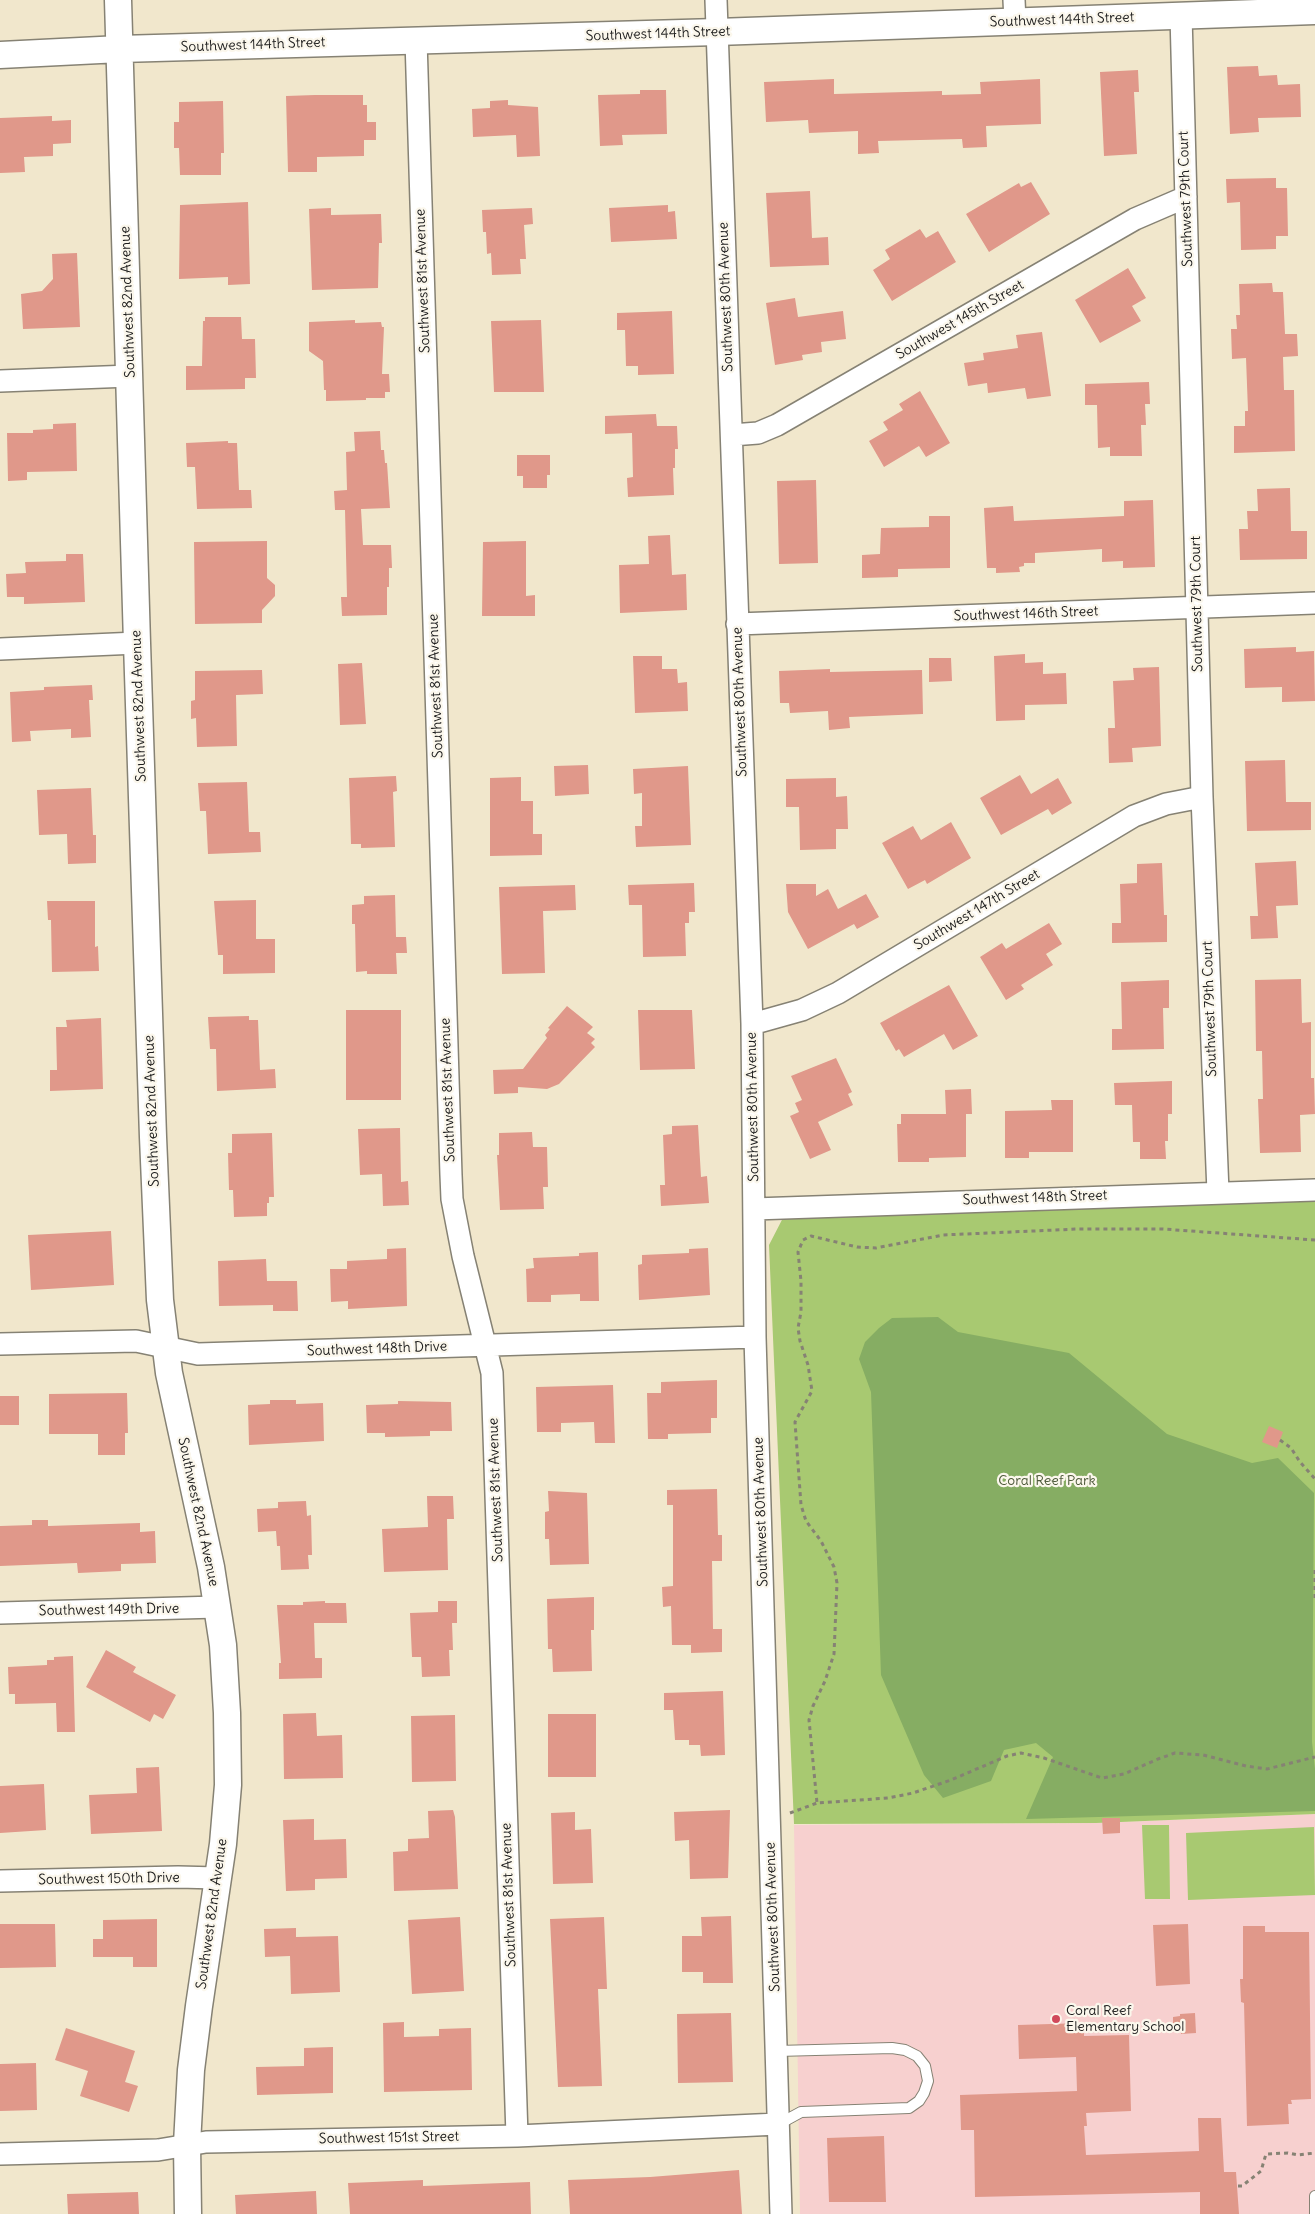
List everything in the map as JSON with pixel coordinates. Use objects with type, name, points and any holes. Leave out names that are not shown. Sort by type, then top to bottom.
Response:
[{"type":"street","name":"Southwest 82nd Avenue","points":[[118,0],[137,643],[160,1300],[169,1373],[211,1567],[226,1680],[228,1785],[224,1844],[195,2033],[187,2144],[188,2214]]},
{"type":"street","name":"Southwest 80th Avenue","points":[[716,0],[752,1024],[755,1337],[781,2214]]},
{"type":"street","name":"Southwest 144th Street","points":[[0,55],[120,49],[717,32],[1014,11],[1181,15],[1315,11]]},
{"type":"street","name":"Southwest 79th Court","points":[[1181,15],[1202,797],[1218,1192]]},
{"type":"street","name":"Southwest 81st Avenue","points":[[416,40],[452,1199],[463,1256],[492,1372],[516,2136]]},
{"type":"street","name":"Southwest 145th Street","points":[[732,434],[758,433],[777,424],[1135,219],[1186,198]]},
{"type":"street","points":[[0,381],[130,376]]},
{"type":"street","name":"Southwest 146th Street","points":[[737,624],[1315,603]]},
{"type":"street","points":[[0,649],[137,643]]},
{"type":"street","name":"Southwest 147th Street","points":[[752,1024],[802,1010],[838,993],[1134,816],[1166,804],[1202,797]]},
{"type":"street","name":"Southwest 148th Street","points":[[754,1209],[1315,1190]]},
{"type":"street","name":"Southwest 148th Drive","points":[[0,1344],[136,1341],[198,1354],[755,1337]]},
{"type":"street","name":"Southwest 149th Drive","points":[[0,1613],[217,1607]]},
{"type":"street","name":"Southwest 150th Drive","points":[[0,1881],[178,1877],[218,1878]]},
{"type":"street","name":"Southwest 151st Street","points":[[0,2154],[158,2150],[187,2144],[516,2136],[778,2124]]},
{"type":"lane","points":[[777,2051],[892,2048],[905,2050],[917,2056],[925,2066],[928,2080],[919,2101],[909,2108],[801,2112],[778,2124]]},
{"type":"lane","points":[[1315,2196],[1315,2214]]},
{"type":"path","points":[[818,1803],[809,1720],[834,1654],[838,1602],[834,1566],[821,1541],[806,1521],[801,1505],[795,1422],[812,1391],[808,1365],[798,1328],[801,1312],[798,1252],[803,1240],[811,1236],[857,1247],[876,1248],[944,1235],[1134,1229],[1315,1240]]},
{"type":"path","points":[[1280,1440],[1291,1448],[1315,1479]]},
{"type":"path","points":[[1315,1570],[1315,1601]]},
{"type":"path","points":[[790,1813],[818,1803],[888,1798],[912,1793],[951,1780],[1007,1756],[1021,1753],[1044,1758],[1102,1778],[1124,1774],[1158,1758],[1175,1753],[1190,1753],[1246,1766],[1267,1768],[1315,1758]]},
{"type":"path","points":[[1238,2186],[1242,2186],[1261,2171],[1266,2154],[1315,2154]]},
{"type":"shaded area","name":"Coral Reef Elementary School","points":[[1315,1814],[1315,2214],[800,2214],[794,1825],[1096,1823]]},
{"type":"green space","name":"Coral Reef Park","points":[[1315,1200],[1315,1814],[1096,1823],[794,1824],[769,1245],[785,1214]]},
{"type":"green space","points":[[938,1317],[958,1332],[1069,1353],[1167,1434],[1252,1463],[1278,1458],[1314,1493],[1312,1742],[1315,1769],[1315,1811],[1026,1819],[1053,1757],[1036,1743],[1004,1750],[991,1781],[943,1798],[924,1775],[881,1675],[871,1392],[859,1359],[865,1342],[892,1318]]},
{"type":"green space","points":[[1142,1825],[1169,1825],[1170,1899],[1145,1899]]},
{"type":"green space","points":[[1314,1827],[1315,1895],[1188,1900],[1186,1833]]},
{"type":"building","points":[[1258,66],[1259,76],[1277,75],[1278,85],[1300,84],[1301,117],[1258,118],[1259,132],[1230,134],[1227,67]]},
{"type":"building","points":[[1138,70],[1139,92],[1134,92],[1137,154],[1104,156],[1100,72]]},
{"type":"building","points":[[834,79],[834,94],[942,91],[942,95],[981,94],[980,82],[1040,79],[1041,124],[986,126],[987,147],[963,148],[962,139],[878,141],[879,153],[858,154],[858,131],[809,133],[808,120],[766,122],[764,82]]},
{"type":"building","points":[[640,90],[666,90],[667,134],[622,135],[623,145],[600,146],[598,95],[640,94]]},
{"type":"building","points":[[363,95],[363,105],[367,105],[367,122],[376,122],[376,140],[364,140],[364,156],[317,157],[317,172],[288,172],[286,96]]},
{"type":"building","points":[[508,100],[508,105],[538,107],[540,156],[517,157],[516,135],[473,137],[472,109],[490,108],[490,101]]},
{"type":"building","points":[[223,101],[224,153],[221,153],[221,175],[180,175],[179,148],[174,148],[174,122],[179,122],[179,102]]},
{"type":"building","points":[[52,116],[52,121],[71,120],[71,143],[53,144],[53,156],[24,157],[25,172],[0,173],[0,118]]},
{"type":"building","points":[[1276,178],[1276,188],[1287,188],[1288,236],[1276,236],[1276,249],[1241,250],[1240,202],[1227,203],[1226,179]]},
{"type":"building","points":[[1031,182],[1050,214],[989,252],[966,214],[1019,183],[1021,187]]},
{"type":"building","points":[[810,191],[812,238],[828,237],[829,265],[770,267],[766,193]]},
{"type":"building","points":[[248,202],[250,284],[228,285],[228,277],[179,279],[180,205]]},
{"type":"building","points":[[668,205],[668,212],[675,211],[677,239],[611,242],[609,208]]},
{"type":"building","points":[[331,208],[331,215],[381,214],[382,243],[379,243],[378,288],[312,290],[309,209]]},
{"type":"building","points":[[532,208],[533,224],[524,225],[526,259],[520,259],[521,274],[492,275],[491,253],[487,254],[486,232],[483,232],[482,210]]},
{"type":"building","points":[[920,229],[926,238],[938,231],[956,262],[892,301],[873,270],[890,259],[885,250]]},
{"type":"building","points":[[77,253],[80,327],[23,329],[21,294],[42,291],[53,279],[52,254]]},
{"type":"building","points":[[1128,268],[1146,298],[1132,306],[1141,321],[1100,343],[1075,300]]},
{"type":"building","points":[[1272,283],[1273,292],[1283,292],[1285,334],[1297,334],[1298,356],[1283,357],[1284,390],[1294,390],[1295,451],[1234,453],[1234,426],[1245,426],[1245,411],[1248,411],[1246,358],[1232,359],[1231,329],[1237,329],[1236,315],[1240,315],[1239,284]]},
{"type":"building","points":[[795,298],[798,317],[843,311],[846,339],[821,342],[822,352],[802,355],[803,360],[775,365],[766,303]]},
{"type":"building","points":[[672,311],[674,374],[638,375],[638,366],[626,366],[625,330],[617,330],[617,313]]},
{"type":"building","points":[[205,317],[241,317],[242,339],[255,339],[256,378],[245,378],[245,389],[186,390],[186,366],[202,366],[203,321],[205,321]]},
{"type":"building","points":[[355,320],[355,323],[381,322],[382,327],[384,327],[382,374],[389,374],[390,392],[385,392],[385,398],[326,401],[323,361],[309,351],[309,322]]},
{"type":"building","points":[[541,320],[544,392],[494,392],[491,321]]},
{"type":"building","points":[[1042,332],[1051,396],[1027,399],[1025,388],[988,393],[987,383],[968,386],[964,363],[984,360],[983,353],[1018,348],[1016,335]]},
{"type":"building","points":[[1149,382],[1150,404],[1145,404],[1146,425],[1141,425],[1142,456],[1110,456],[1110,447],[1098,448],[1097,405],[1085,405],[1085,384]]},
{"type":"building","points":[[920,391],[950,443],[926,457],[919,446],[884,467],[869,441],[888,430],[883,422],[903,410],[899,404]]},
{"type":"building","points":[[656,414],[657,426],[677,426],[678,449],[675,449],[675,468],[673,468],[674,495],[628,497],[627,478],[633,477],[632,433],[605,434],[605,416]]},
{"type":"building","points":[[76,423],[77,471],[27,472],[27,480],[8,481],[7,433],[33,433],[33,430],[53,429],[53,424]]},
{"type":"building","points":[[380,431],[381,450],[384,450],[385,463],[387,463],[390,508],[361,509],[363,545],[391,545],[392,568],[389,568],[387,615],[342,616],[341,597],[347,597],[345,510],[335,510],[334,491],[347,490],[346,452],[355,451],[354,432]]},
{"type":"building","points":[[228,441],[228,443],[237,443],[239,490],[251,490],[252,508],[197,509],[195,467],[187,467],[186,443]]},
{"type":"building","points":[[517,455],[550,455],[550,475],[547,475],[547,488],[523,488],[523,476],[517,476]]},
{"type":"building","points":[[816,480],[818,563],[779,564],[777,481]]},
{"type":"building","points":[[1290,488],[1291,531],[1307,531],[1307,559],[1240,560],[1239,529],[1248,529],[1247,511],[1258,511],[1257,489]]},
{"type":"building","points":[[1153,500],[1155,567],[1123,568],[1123,561],[1102,562],[1102,549],[1035,553],[1035,563],[1024,563],[1024,566],[1019,567],[1020,572],[996,573],[996,568],[987,568],[984,508],[1013,506],[1014,521],[1124,516],[1124,501]]},
{"type":"building","points":[[929,516],[950,516],[950,568],[898,569],[898,577],[862,578],[862,555],[880,554],[881,528],[929,527]]},
{"type":"building","points":[[670,535],[672,575],[686,574],[687,610],[620,613],[619,565],[649,564],[648,536]]},
{"type":"building","points":[[267,541],[267,578],[275,585],[275,596],[262,610],[262,623],[195,624],[194,542]]},
{"type":"building","points":[[526,541],[526,596],[535,595],[535,616],[482,616],[483,542]]},
{"type":"building","points":[[66,554],[83,554],[85,602],[24,604],[24,597],[7,597],[6,574],[26,573],[25,562],[66,561]]},
{"type":"building","points":[[1296,647],[1296,652],[1314,651],[1315,701],[1282,702],[1282,687],[1245,688],[1244,649]]},
{"type":"building","points":[[1025,654],[1025,663],[1043,662],[1043,674],[1066,673],[1067,704],[1025,705],[1025,720],[996,721],[994,656]]},
{"type":"building","points":[[633,656],[662,656],[662,669],[677,669],[678,683],[687,682],[688,711],[635,713]]},
{"type":"building","points":[[929,658],[951,658],[952,681],[929,682]]},
{"type":"building","points":[[362,663],[366,724],[340,725],[338,664]]},
{"type":"building","points":[[1159,667],[1161,746],[1132,748],[1133,762],[1109,763],[1108,728],[1115,728],[1113,681],[1134,680],[1133,668]]},
{"type":"building","points":[[830,669],[830,672],[922,670],[923,714],[849,717],[850,728],[829,730],[828,711],[790,713],[789,703],[780,703],[779,671]]},
{"type":"building","points":[[262,670],[263,694],[236,695],[237,746],[197,747],[196,718],[191,719],[191,701],[195,700],[195,671]]},
{"type":"building","points":[[92,685],[93,700],[89,700],[91,737],[71,738],[71,729],[30,731],[31,741],[12,742],[10,692],[44,690],[44,687]]},
{"type":"building","points":[[1285,760],[1286,802],[1311,802],[1311,830],[1247,831],[1245,761]]},
{"type":"building","points":[[588,765],[589,794],[555,796],[554,766]]},
{"type":"building","points":[[688,766],[691,845],[636,847],[635,826],[642,826],[642,793],[634,794],[633,769]]},
{"type":"building","points":[[1020,775],[1031,794],[1058,778],[1072,803],[1052,815],[1048,809],[1001,835],[980,798]]},
{"type":"building","points":[[396,776],[397,791],[393,792],[395,847],[361,848],[361,844],[351,844],[349,778]]},
{"type":"building","points":[[521,777],[521,801],[533,801],[533,834],[542,834],[542,855],[490,856],[490,778]]},
{"type":"building","points":[[836,778],[836,797],[847,796],[848,829],[836,829],[836,849],[800,850],[799,807],[786,807],[786,779]]},
{"type":"building","points":[[247,782],[249,832],[260,832],[261,852],[208,854],[206,811],[200,811],[198,783]]},
{"type":"building","points":[[91,788],[93,835],[96,835],[96,863],[68,864],[67,834],[39,835],[37,790]]},
{"type":"building","points":[[951,822],[971,858],[927,884],[925,880],[908,889],[882,843],[913,826],[921,840]]},
{"type":"building","points":[[1296,861],[1298,905],[1276,906],[1278,938],[1251,939],[1250,916],[1258,916],[1255,863]]},
{"type":"building","points":[[1162,863],[1164,915],[1167,915],[1167,942],[1112,943],[1112,923],[1121,923],[1120,884],[1137,883],[1137,864]]},
{"type":"building","points":[[694,883],[695,912],[689,912],[689,923],[685,923],[686,956],[643,957],[642,905],[629,905],[628,885]]},
{"type":"building","points":[[786,884],[816,884],[816,896],[828,889],[838,909],[866,894],[879,917],[857,929],[854,924],[808,949],[788,912]]},
{"type":"building","points":[[575,885],[576,910],[543,911],[545,973],[502,974],[499,887]]},
{"type":"building","points":[[395,895],[396,937],[406,937],[407,953],[396,953],[397,974],[367,974],[367,971],[356,972],[355,924],[352,924],[352,905],[364,904],[364,896]]},
{"type":"building","points":[[256,900],[256,939],[275,939],[275,973],[223,974],[223,955],[218,955],[214,901]]},
{"type":"building","points":[[47,901],[95,901],[95,947],[98,946],[99,971],[52,972],[51,920],[48,920]]},
{"type":"building","points":[[1049,923],[1062,944],[1046,954],[1053,965],[1021,985],[1024,989],[1006,1000],[980,957],[1002,943],[1006,949]]},
{"type":"building","points":[[1301,979],[1302,1023],[1311,1022],[1311,1078],[1314,1078],[1315,1114],[1300,1115],[1301,1152],[1260,1153],[1258,1099],[1263,1099],[1262,1051],[1256,1051],[1255,980]]},
{"type":"building","points":[[1169,980],[1169,1008],[1163,1008],[1164,1049],[1112,1050],[1112,1029],[1122,1029],[1121,982]]},
{"type":"building","points":[[949,985],[978,1036],[953,1050],[944,1034],[904,1057],[899,1049],[896,1051],[880,1023]]},
{"type":"building","points":[[567,1006],[593,1027],[587,1033],[595,1039],[591,1043],[595,1047],[559,1084],[547,1089],[518,1087],[518,1093],[494,1094],[493,1070],[523,1069],[547,1038],[545,1035],[550,1029],[548,1028]]},
{"type":"building","points":[[346,1010],[401,1010],[401,1100],[346,1100]]},
{"type":"building","points":[[638,1010],[692,1010],[695,1069],[640,1070]]},
{"type":"building","points":[[249,1016],[249,1020],[258,1020],[260,1070],[275,1069],[276,1088],[217,1091],[216,1049],[210,1049],[208,1017]]},
{"type":"building","points":[[101,1018],[103,1089],[50,1091],[50,1070],[57,1070],[56,1027],[67,1027],[66,1020]]},
{"type":"building","points":[[836,1058],[852,1092],[848,1094],[853,1105],[818,1122],[831,1150],[810,1159],[790,1116],[799,1112],[795,1103],[802,1100],[791,1076]]},
{"type":"building","points":[[1172,1081],[1172,1114],[1168,1114],[1168,1141],[1165,1141],[1166,1159],[1140,1159],[1140,1142],[1133,1142],[1132,1105],[1115,1105],[1114,1083]]},
{"type":"building","points":[[971,1089],[972,1114],[966,1114],[966,1157],[929,1158],[929,1162],[898,1162],[897,1124],[901,1124],[901,1114],[946,1114],[945,1090]]},
{"type":"building","points":[[1051,1100],[1073,1100],[1073,1152],[1029,1152],[1029,1158],[1005,1158],[1005,1111],[1052,1110]]},
{"type":"building","points":[[698,1125],[701,1177],[707,1176],[709,1203],[661,1206],[660,1185],[665,1185],[663,1135],[672,1134],[672,1126]]},
{"type":"building","points":[[400,1128],[401,1182],[408,1181],[409,1205],[383,1206],[382,1174],[360,1175],[358,1129]]},
{"type":"building","points":[[532,1132],[533,1147],[547,1147],[548,1187],[543,1187],[544,1209],[500,1210],[497,1155],[499,1155],[499,1133]]},
{"type":"building","points":[[272,1133],[274,1197],[269,1197],[267,1216],[234,1217],[233,1190],[229,1190],[228,1153],[232,1153],[232,1134]]},
{"type":"building","points":[[111,1231],[114,1285],[31,1290],[28,1235]]},
{"type":"building","points":[[406,1248],[407,1306],[348,1309],[348,1301],[331,1302],[330,1269],[347,1269],[347,1261],[387,1259],[387,1249]]},
{"type":"building","points":[[708,1248],[710,1295],[639,1300],[638,1265],[642,1264],[642,1255],[689,1253],[689,1249]]},
{"type":"building","points":[[598,1252],[599,1301],[580,1301],[580,1294],[551,1295],[551,1302],[527,1302],[526,1269],[534,1268],[533,1258],[579,1256],[579,1253]]},
{"type":"building","points":[[266,1259],[267,1281],[297,1281],[298,1311],[273,1311],[273,1305],[219,1306],[218,1261]]},
{"type":"building","points":[[717,1380],[717,1418],[711,1418],[711,1433],[668,1434],[668,1439],[648,1439],[647,1393],[661,1393],[661,1382]]},
{"type":"building","points":[[613,1385],[615,1443],[595,1443],[594,1422],[561,1423],[561,1432],[537,1432],[536,1387]]},
{"type":"building","points":[[127,1393],[128,1433],[125,1433],[125,1455],[98,1455],[98,1434],[49,1434],[49,1394]]},
{"type":"building","points":[[0,1396],[19,1396],[19,1425],[0,1425]]},
{"type":"building","points":[[270,1400],[296,1400],[296,1404],[323,1403],[324,1441],[249,1445],[248,1405],[270,1404]]},
{"type":"building","points":[[398,1401],[451,1402],[452,1431],[430,1431],[430,1436],[385,1437],[385,1433],[367,1433],[366,1405],[398,1404]]},
{"type":"building","points":[[1269,1426],[1283,1432],[1277,1448],[1262,1442]]},
{"type":"building","points":[[717,1489],[718,1535],[722,1535],[722,1561],[712,1561],[713,1629],[722,1629],[722,1652],[691,1653],[691,1645],[672,1645],[671,1606],[663,1607],[662,1587],[673,1586],[673,1505],[667,1505],[667,1490]]},
{"type":"building","points":[[548,1491],[587,1493],[589,1564],[550,1565],[549,1539],[545,1539],[545,1512],[549,1511]]},
{"type":"building","points":[[427,1496],[453,1496],[454,1519],[447,1519],[448,1570],[384,1572],[382,1529],[428,1527]]},
{"type":"building","points":[[306,1501],[307,1516],[311,1515],[312,1555],[308,1555],[309,1569],[281,1570],[280,1546],[277,1546],[276,1531],[258,1532],[257,1509],[278,1508],[278,1502]]},
{"type":"building","points":[[32,1520],[48,1520],[48,1526],[140,1523],[140,1532],[155,1531],[156,1563],[121,1564],[121,1571],[78,1573],[77,1563],[0,1566],[0,1526],[32,1525]]},
{"type":"building","points":[[594,1597],[594,1630],[591,1630],[592,1671],[553,1672],[552,1649],[548,1649],[547,1599]]},
{"type":"building","points":[[325,1601],[325,1603],[346,1603],[347,1623],[314,1623],[315,1658],[322,1658],[322,1678],[279,1679],[279,1663],[281,1663],[277,1605],[303,1605],[303,1602]]},
{"type":"building","points":[[438,1601],[457,1601],[457,1623],[452,1623],[453,1650],[449,1650],[450,1676],[422,1677],[421,1657],[412,1657],[410,1613],[438,1612]]},
{"type":"building","points":[[106,1650],[136,1667],[133,1672],[176,1695],[163,1719],[154,1714],[150,1722],[86,1687]]},
{"type":"building","points":[[73,1656],[75,1732],[57,1732],[56,1703],[15,1704],[15,1694],[9,1694],[8,1667],[47,1665],[47,1660],[54,1660],[54,1657]]},
{"type":"building","points":[[723,1691],[725,1755],[701,1756],[700,1745],[689,1745],[689,1740],[675,1740],[673,1710],[664,1710],[664,1693]]},
{"type":"building","points":[[316,1713],[317,1736],[342,1735],[343,1778],[284,1779],[283,1714]]},
{"type":"building","points":[[548,1714],[596,1714],[596,1777],[548,1777]]},
{"type":"building","points":[[455,1715],[456,1781],[412,1782],[411,1716]]},
{"type":"building","points":[[159,1767],[162,1831],[91,1834],[89,1795],[137,1793],[136,1768]]},
{"type":"building","points":[[44,1784],[46,1830],[0,1833],[0,1786]]},
{"type":"building","points":[[453,1810],[455,1817],[458,1889],[394,1891],[393,1852],[408,1851],[408,1839],[429,1838],[428,1811]]},
{"type":"building","points":[[730,1810],[728,1878],[690,1879],[689,1840],[675,1841],[674,1812]]},
{"type":"building","points":[[575,1812],[575,1830],[591,1829],[593,1883],[553,1884],[551,1813]]},
{"type":"building","points":[[1102,1818],[1120,1818],[1120,1833],[1103,1834]]},
{"type":"building","points":[[314,1819],[314,1840],[346,1839],[347,1878],[315,1879],[315,1890],[286,1891],[283,1820]]},
{"type":"building","points":[[731,1916],[733,1983],[703,1983],[703,1972],[682,1972],[682,1936],[702,1936],[701,1917]]},
{"type":"building","points":[[460,1917],[464,1991],[412,1994],[408,1920]]},
{"type":"building","points":[[604,1917],[607,1989],[598,1989],[602,2086],[558,2087],[550,1919]]},
{"type":"building","points":[[157,1919],[157,1967],[133,1967],[133,1957],[93,1957],[93,1939],[103,1939],[103,1920]]},
{"type":"building","points":[[0,1924],[55,1924],[56,1967],[0,1968]]},
{"type":"building","points":[[1188,1924],[1190,1984],[1156,1986],[1153,1925]]},
{"type":"building","points":[[1243,1926],[1265,1926],[1265,1932],[1309,1932],[1311,2099],[1291,2100],[1292,2104],[1288,2104],[1289,2124],[1247,2126],[1244,2003],[1241,2002],[1240,1979],[1243,1979]]},
{"type":"building","points":[[296,1928],[296,1937],[338,1936],[340,1992],[291,1994],[290,1956],[265,1957],[264,1929]]},
{"type":"building","points":[[731,2013],[733,2082],[678,2083],[677,2014]]},
{"type":"building","points":[[1195,2013],[1196,2033],[1181,2034],[1181,2032],[1173,2032],[1173,2017],[1180,2016],[1180,2014]]},
{"type":"building","points":[[404,2022],[404,2037],[439,2036],[439,2029],[471,2028],[472,2090],[384,2092],[383,2023]]},
{"type":"building","points":[[1084,2023],[1084,2036],[1129,2035],[1131,2111],[1086,2113],[1087,2126],[1084,2126],[1086,2155],[1199,2151],[1198,2118],[1221,2118],[1224,2172],[1236,2172],[1239,2214],[1200,2214],[1200,2192],[975,2197],[974,2130],[961,2130],[960,2095],[1077,2091],[1076,2057],[1019,2059],[1018,2025]]},
{"type":"building","points":[[66,2028],[135,2051],[125,2082],[138,2086],[129,2112],[80,2096],[88,2071],[55,2060]]},
{"type":"building","points":[[333,2047],[333,2093],[257,2095],[256,2067],[304,2066],[304,2048]]},
{"type":"building","points":[[36,2063],[37,2110],[0,2111],[0,2064]]},
{"type":"building","points":[[884,2136],[886,2202],[829,2202],[827,2138]]},
{"type":"building","points":[[739,2170],[742,2214],[570,2214],[568,2180],[650,2177]]},
{"type":"building","points":[[423,2180],[423,2186],[530,2182],[531,2214],[350,2214],[348,2183]]},
{"type":"building","points":[[316,2191],[317,2214],[236,2214],[235,2195]]},
{"type":"building","points":[[138,2192],[139,2214],[68,2214],[67,2194]]},
{"type":"place","name":"Coral Reef Elementary School","points":[[1056,2019]]}]
